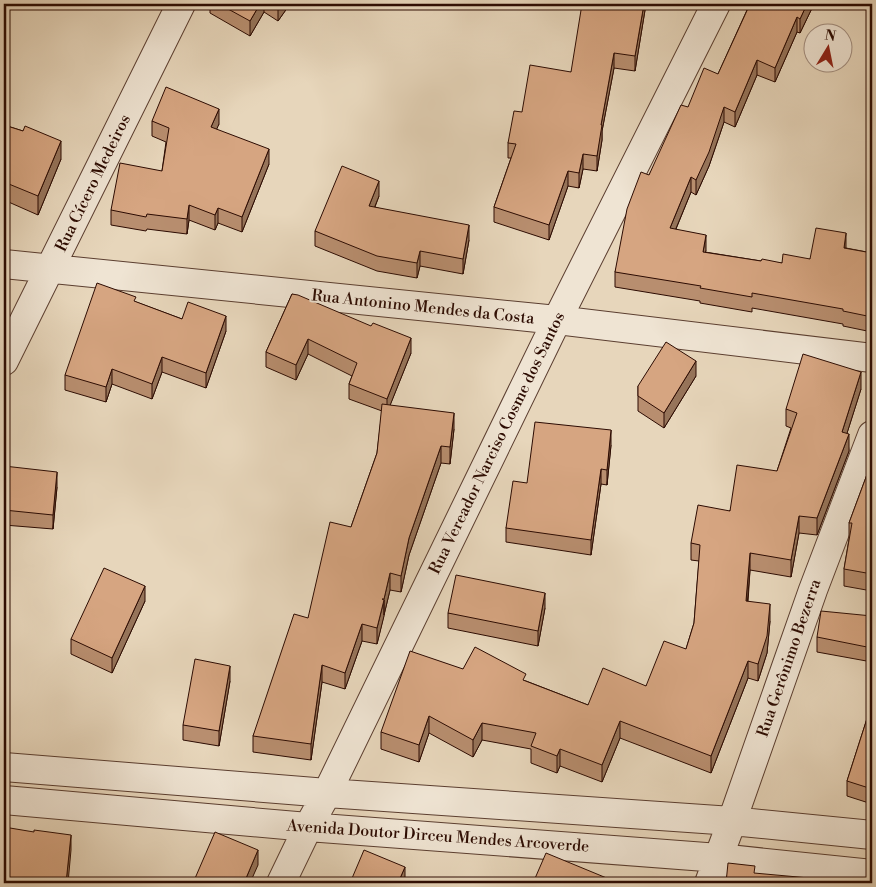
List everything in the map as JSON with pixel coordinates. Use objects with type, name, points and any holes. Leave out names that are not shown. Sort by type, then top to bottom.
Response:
[{"type":"street","name":"Rua Cícero Medeiros","points":[[4,361],[181,4]]},
{"type":"street","name":"Rua Vereador Narciso Cosme dos Santos","points":[[281,883],[327,793],[557,320],[716,4]]},
{"type":"street","name":"Rua Antonino Mendes da Costa","points":[[4,264],[557,320],[872,358]]},
{"type":"street","name":"Rua Gerônimo Bezerra","points":[[708,883],[719,858],[813,590],[872,434]]},
{"type":"street","points":[[4,767],[327,793],[732,821],[872,835]]},
{"type":"street","name":"Avenida Doutor Dirceu Mendes Arcoverde","points":[[4,800],[308,827],[719,858],[872,874]]},
{"type":"building","points":[[219,4],[260,4],[250,21]]},
{"type":"building","points":[[582,4],[644,4],[635,56],[614,53],[597,156],[583,154],[579,173],[568,171],[549,225],[494,207],[516,144],[508,143],[514,111],[522,112],[530,65],[571,72]]},
{"type":"building","points":[[750,4],[807,4],[800,19],[797,17],[775,68],[757,60],[735,112],[724,107],[709,152],[696,180],[691,177],[670,228],[706,235],[703,252],[782,263],[783,254],[810,259],[816,228],[846,233],[844,248],[872,253],[872,317],[843,311],[843,309],[752,293],[752,297],[700,288],[701,286],[615,272],[627,209],[641,172],[649,175],[681,105],[688,107],[704,68],[718,74]]},
{"type":"building","points":[[166,87],[219,109],[211,127],[269,149],[242,217],[218,208],[215,215],[189,205],[187,219],[147,214],[146,217],[111,210],[120,163],[162,171],[169,128],[152,121]]},
{"type":"building","points":[[4,125],[23,131],[25,126],[61,141],[38,196],[4,182]]},
{"type":"building","points":[[342,166],[379,181],[369,206],[469,225],[463,259],[420,251],[417,263],[377,256],[315,231]]},
{"type":"building","points":[[97,283],[136,297],[134,301],[182,319],[188,302],[226,316],[206,373],[162,357],[152,384],[112,369],[106,387],[65,375]]},
{"type":"building","points":[[292,294],[371,326],[373,323],[411,338],[387,399],[349,384],[357,363],[308,339],[296,365],[266,352]]},
{"type":"building","points":[[666,342],[696,361],[664,413],[638,396],[638,386]]},
{"type":"building","points":[[803,354],[861,372],[842,432],[849,434],[817,518],[799,516],[791,560],[750,553],[746,601],[770,604],[767,636],[758,664],[748,661],[711,756],[620,721],[602,765],[560,749],[557,756],[531,746],[536,733],[482,723],[473,740],[429,716],[419,745],[381,732],[410,651],[463,669],[475,647],[526,674],[523,680],[588,705],[603,668],[646,686],[664,641],[686,649],[694,623],[700,545],[691,543],[698,505],[730,511],[737,465],[777,471],[797,413],[786,409]]},
{"type":"building","points":[[382,404],[454,413],[450,447],[441,446],[409,538],[401,576],[390,573],[384,599],[382,599],[384,600],[377,628],[362,624],[345,673],[322,665],[311,744],[253,736],[294,614],[308,618],[330,522],[351,527],[377,453]]},
{"type":"building","points":[[535,422],[611,430],[607,470],[601,469],[591,540],[506,528],[513,481],[527,483]]},
{"type":"building","points":[[872,461],[872,574],[844,569],[852,523],[849,523]]},
{"type":"building","points":[[4,466],[57,472],[53,515],[4,510]]},
{"type":"building","points":[[4,560],[9,561],[4,592]]},
{"type":"building","points":[[104,568],[145,586],[112,658],[71,639]]},
{"type":"building","points":[[456,575],[545,593],[538,631],[448,613]]},
{"type":"building","points":[[821,611],[872,616],[872,648],[817,637]]},
{"type":"building","points":[[195,659],[230,666],[219,731],[183,725]]},
{"type":"building","points":[[872,703],[872,789],[847,781]]},
{"type":"building","points":[[4,827],[71,835],[66,883],[4,883]]},
{"type":"building","points":[[215,832],[258,850],[244,883],[193,883]]},
{"type":"building","points":[[364,850],[405,867],[398,883],[350,883]]},
{"type":"building","points":[[546,853],[609,879],[608,882],[612,883],[533,883]]},
{"type":"building","points":[[728,863],[755,866],[754,873],[831,880],[843,883],[726,883]]}]
